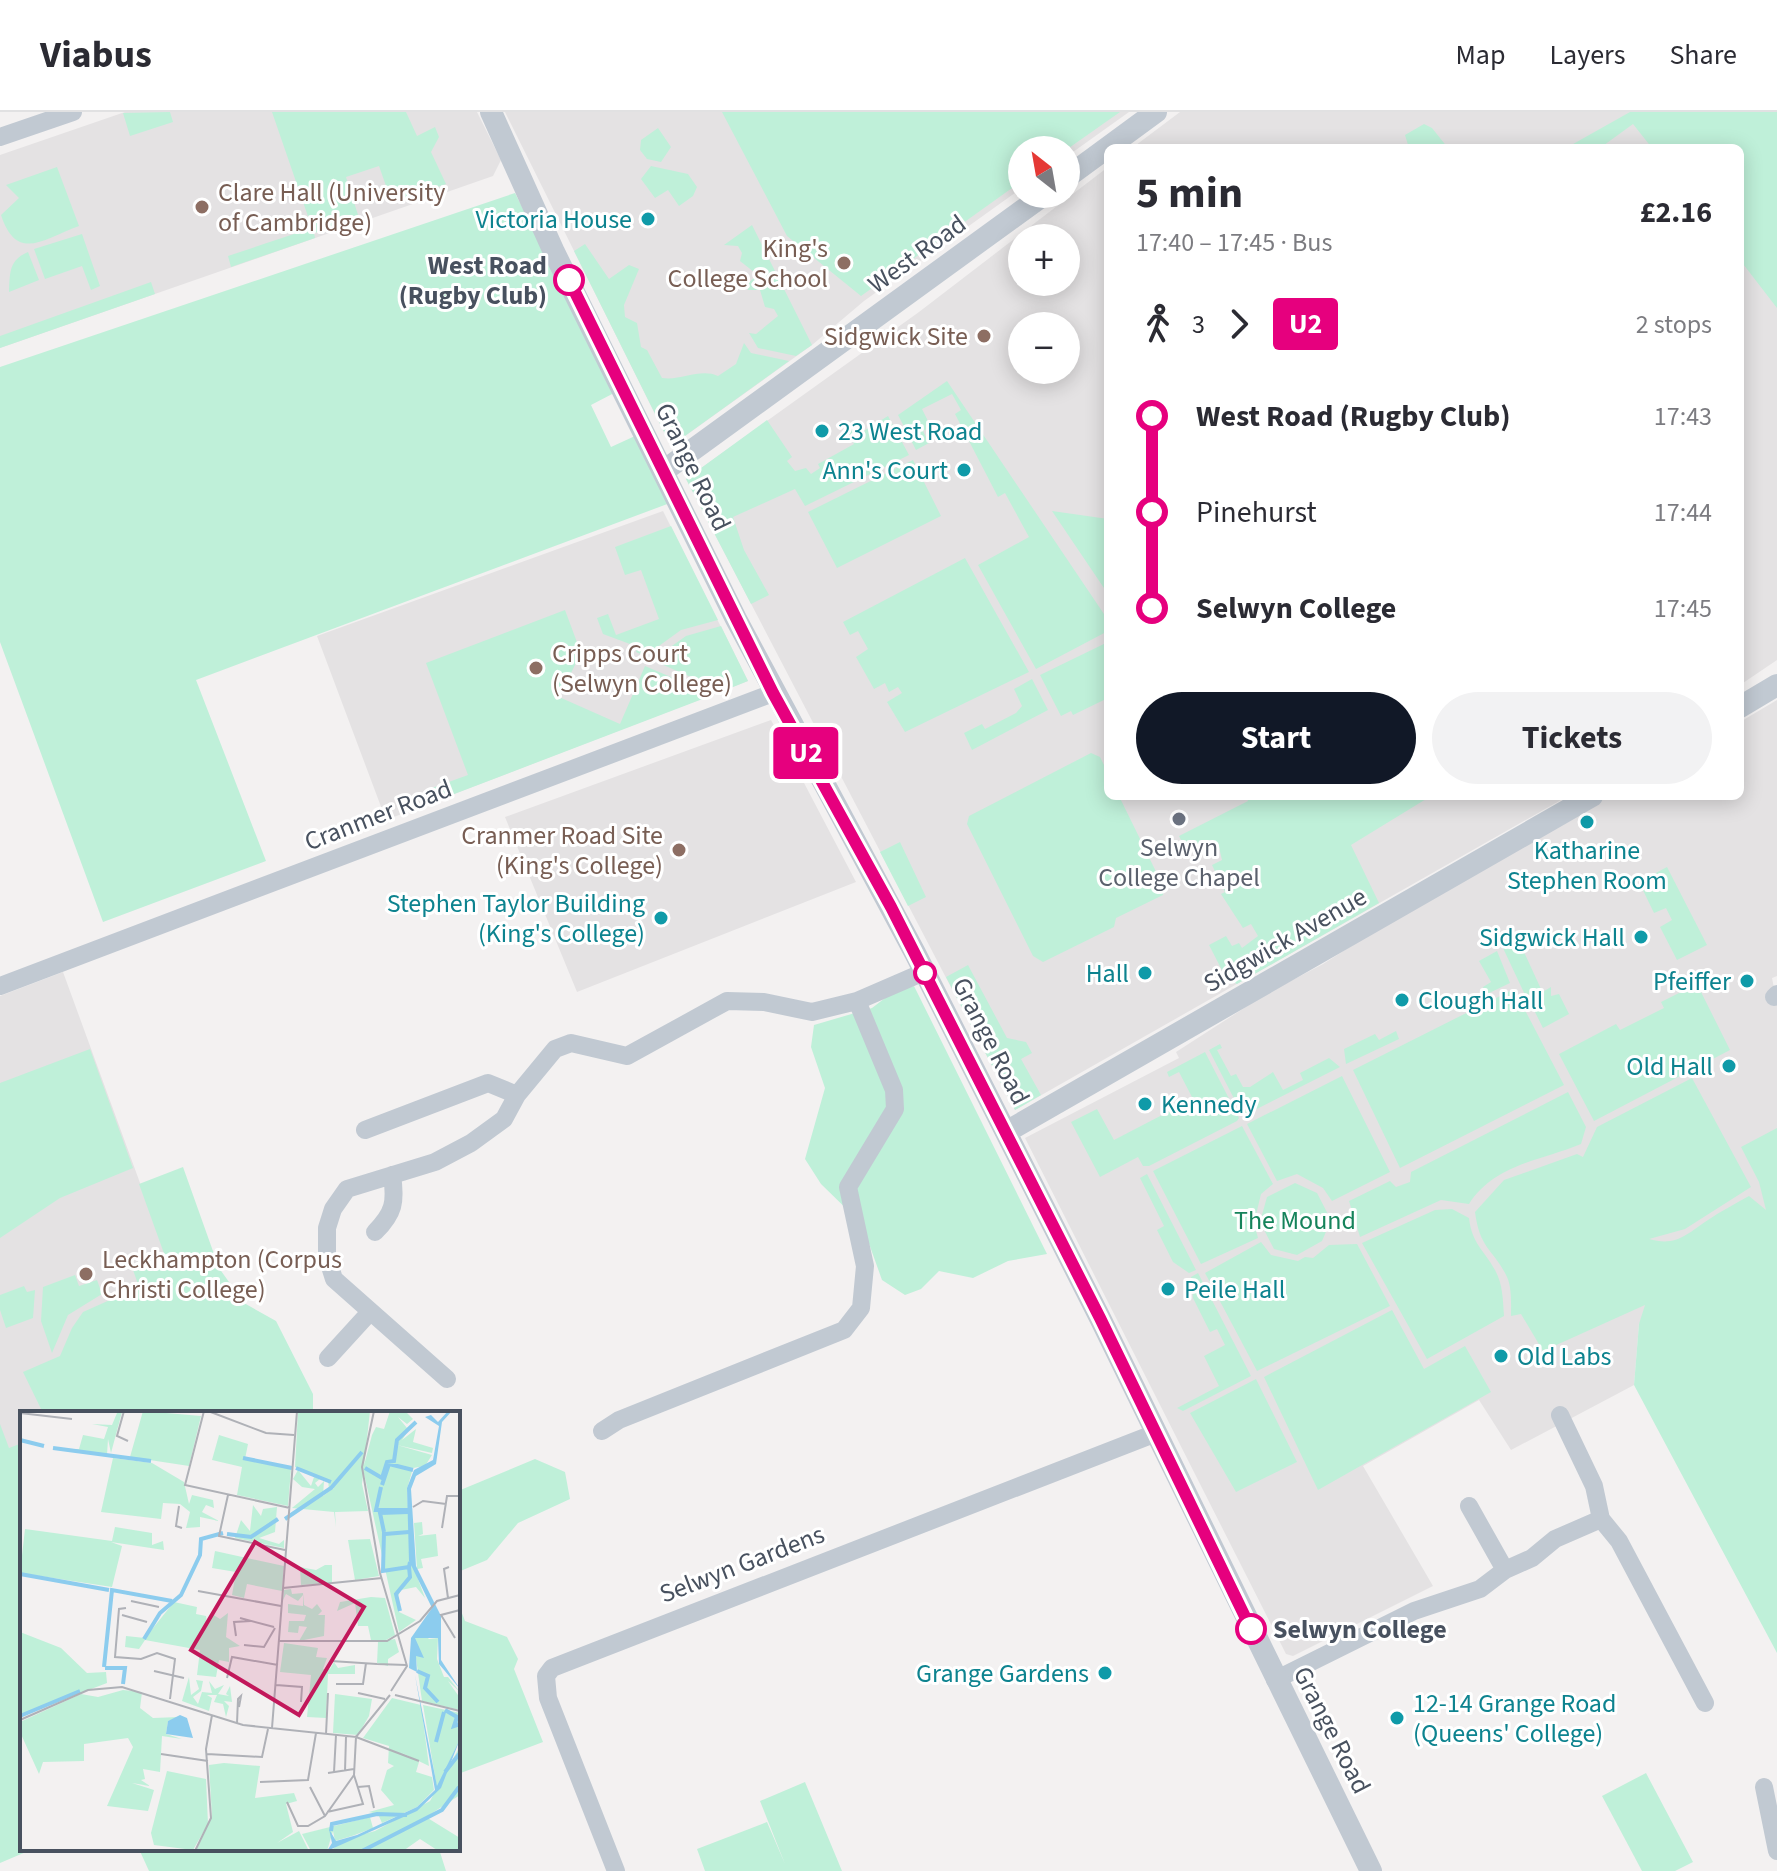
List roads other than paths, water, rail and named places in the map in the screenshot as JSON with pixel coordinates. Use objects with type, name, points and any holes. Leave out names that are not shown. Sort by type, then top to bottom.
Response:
[{"type":"street","points":[[0,137],[73,112]]},
{"type":"street","name":"Grange Road","points":[[491,112],[554,252],[665,470],[773,693],[924,972],[1006,1132],[1371,1871]]},
{"type":"street","points":[[1112,144],[1156,112]]},
{"type":"street","points":[[1080,168],[1104,150]]},
{"type":"street","name":"West Road","points":[[665,470],[1026,208]]},
{"type":"street","points":[[1744,705],[1777,685]]},
{"type":"street","name":"Cranmer Road","points":[[0,986],[773,693]]},
{"type":"street","name":"Sidgwick Avenue","points":[[1006,1132],[1585,800]]},
{"type":"street","points":[[447,1379],[334,1279],[327,1257],[327,1228],[333,1209],[347,1189],[435,1162],[471,1143],[504,1119],[517,1095],[555,1049],[571,1043],[627,1056],[727,1001],[764,1002],[812,1012],[857,1001],[924,972]]},
{"type":"street","points":[[602,1431],[619,1420],[844,1330],[861,1308],[865,1266],[848,1187],[895,1109],[894,1090],[857,1001]]},
{"type":"street","points":[[365,1130],[488,1083],[517,1095]]},
{"type":"street","points":[[375,1232],[392,1216],[395,1198],[392,1175]]},
{"type":"street","points":[[328,1358],[370,1312]]},
{"type":"street","points":[[1560,1415],[1594,1486],[1601,1519],[1619,1541],[1705,1703]]},
{"type":"street","name":"Selwyn Gardens","points":[[616,1871],[548,1698],[546,1676],[552,1668],[1156,1433]]},
{"type":"street","points":[[1469,1506],[1505,1570]]},
{"type":"street","points":[[1275,1680],[1414,1611],[1480,1589],[1505,1570],[1532,1558],[1555,1539],[1601,1519]]},
{"type":"street","points":[[1764,1787],[1777,1851]]},
{"type":"place","name":"Clare Hall (University of Cambridge)","points":[[202,207]]},
{"type":"place","name":"Victoria House","points":[[648,219]]},
{"type":"place","name":"King's College School","points":[[844,263]]},
{"type":"place","name":"West Road (Rugby Club)","points":[[569,280]]},
{"type":"place","name":"Sidgwick Site","points":[[984,336]]},
{"type":"place","name":"23 West Road","points":[[822,431]]},
{"type":"place","name":"Ann's Court","points":[[964,470]]},
{"type":"place","name":"Cripps Court (Selwyn College)","points":[[536,668]]},
{"type":"place","name":"Selwyn College Chapel","points":[[1179,819]]},
{"type":"place","name":"Katharine Stephen Room","points":[[1587,822]]},
{"type":"place","name":"Cranmer Road Site (King's College)","points":[[679,850]]},
{"type":"place","name":"Stephen Taylor Building (King's College)","points":[[661,918]]},
{"type":"place","name":"Sidgwick Hall","points":[[1641,937]]},
{"type":"place","name":"Hall","points":[[1145,973]]},
{"type":"place","name":"Pfeiffer","points":[[1747,981]]},
{"type":"place","name":"Clough Hall","points":[[1402,1000]]},
{"type":"place","name":"Old Hall","points":[[1729,1066]]},
{"type":"place","name":"Kennedy","points":[[1145,1104]]},
{"type":"place","name":"Leckhampton (Corpus Christi College)","points":[[86,1274]]},
{"type":"place","name":"Peile Hall","points":[[1168,1289]]},
{"type":"place","name":"Old Labs","points":[[1501,1356]]},
{"type":"place","name":"Selwyn College","points":[[1251,1629]]},
{"type":"place","name":"Grange Gardens","points":[[1105,1673]]},
{"type":"place","name":"12-14 Grange Road (Queens' College)","points":[[1397,1718]]},
{"type":"park label","name":"The Mound","points":[[1295,1220]]}]
